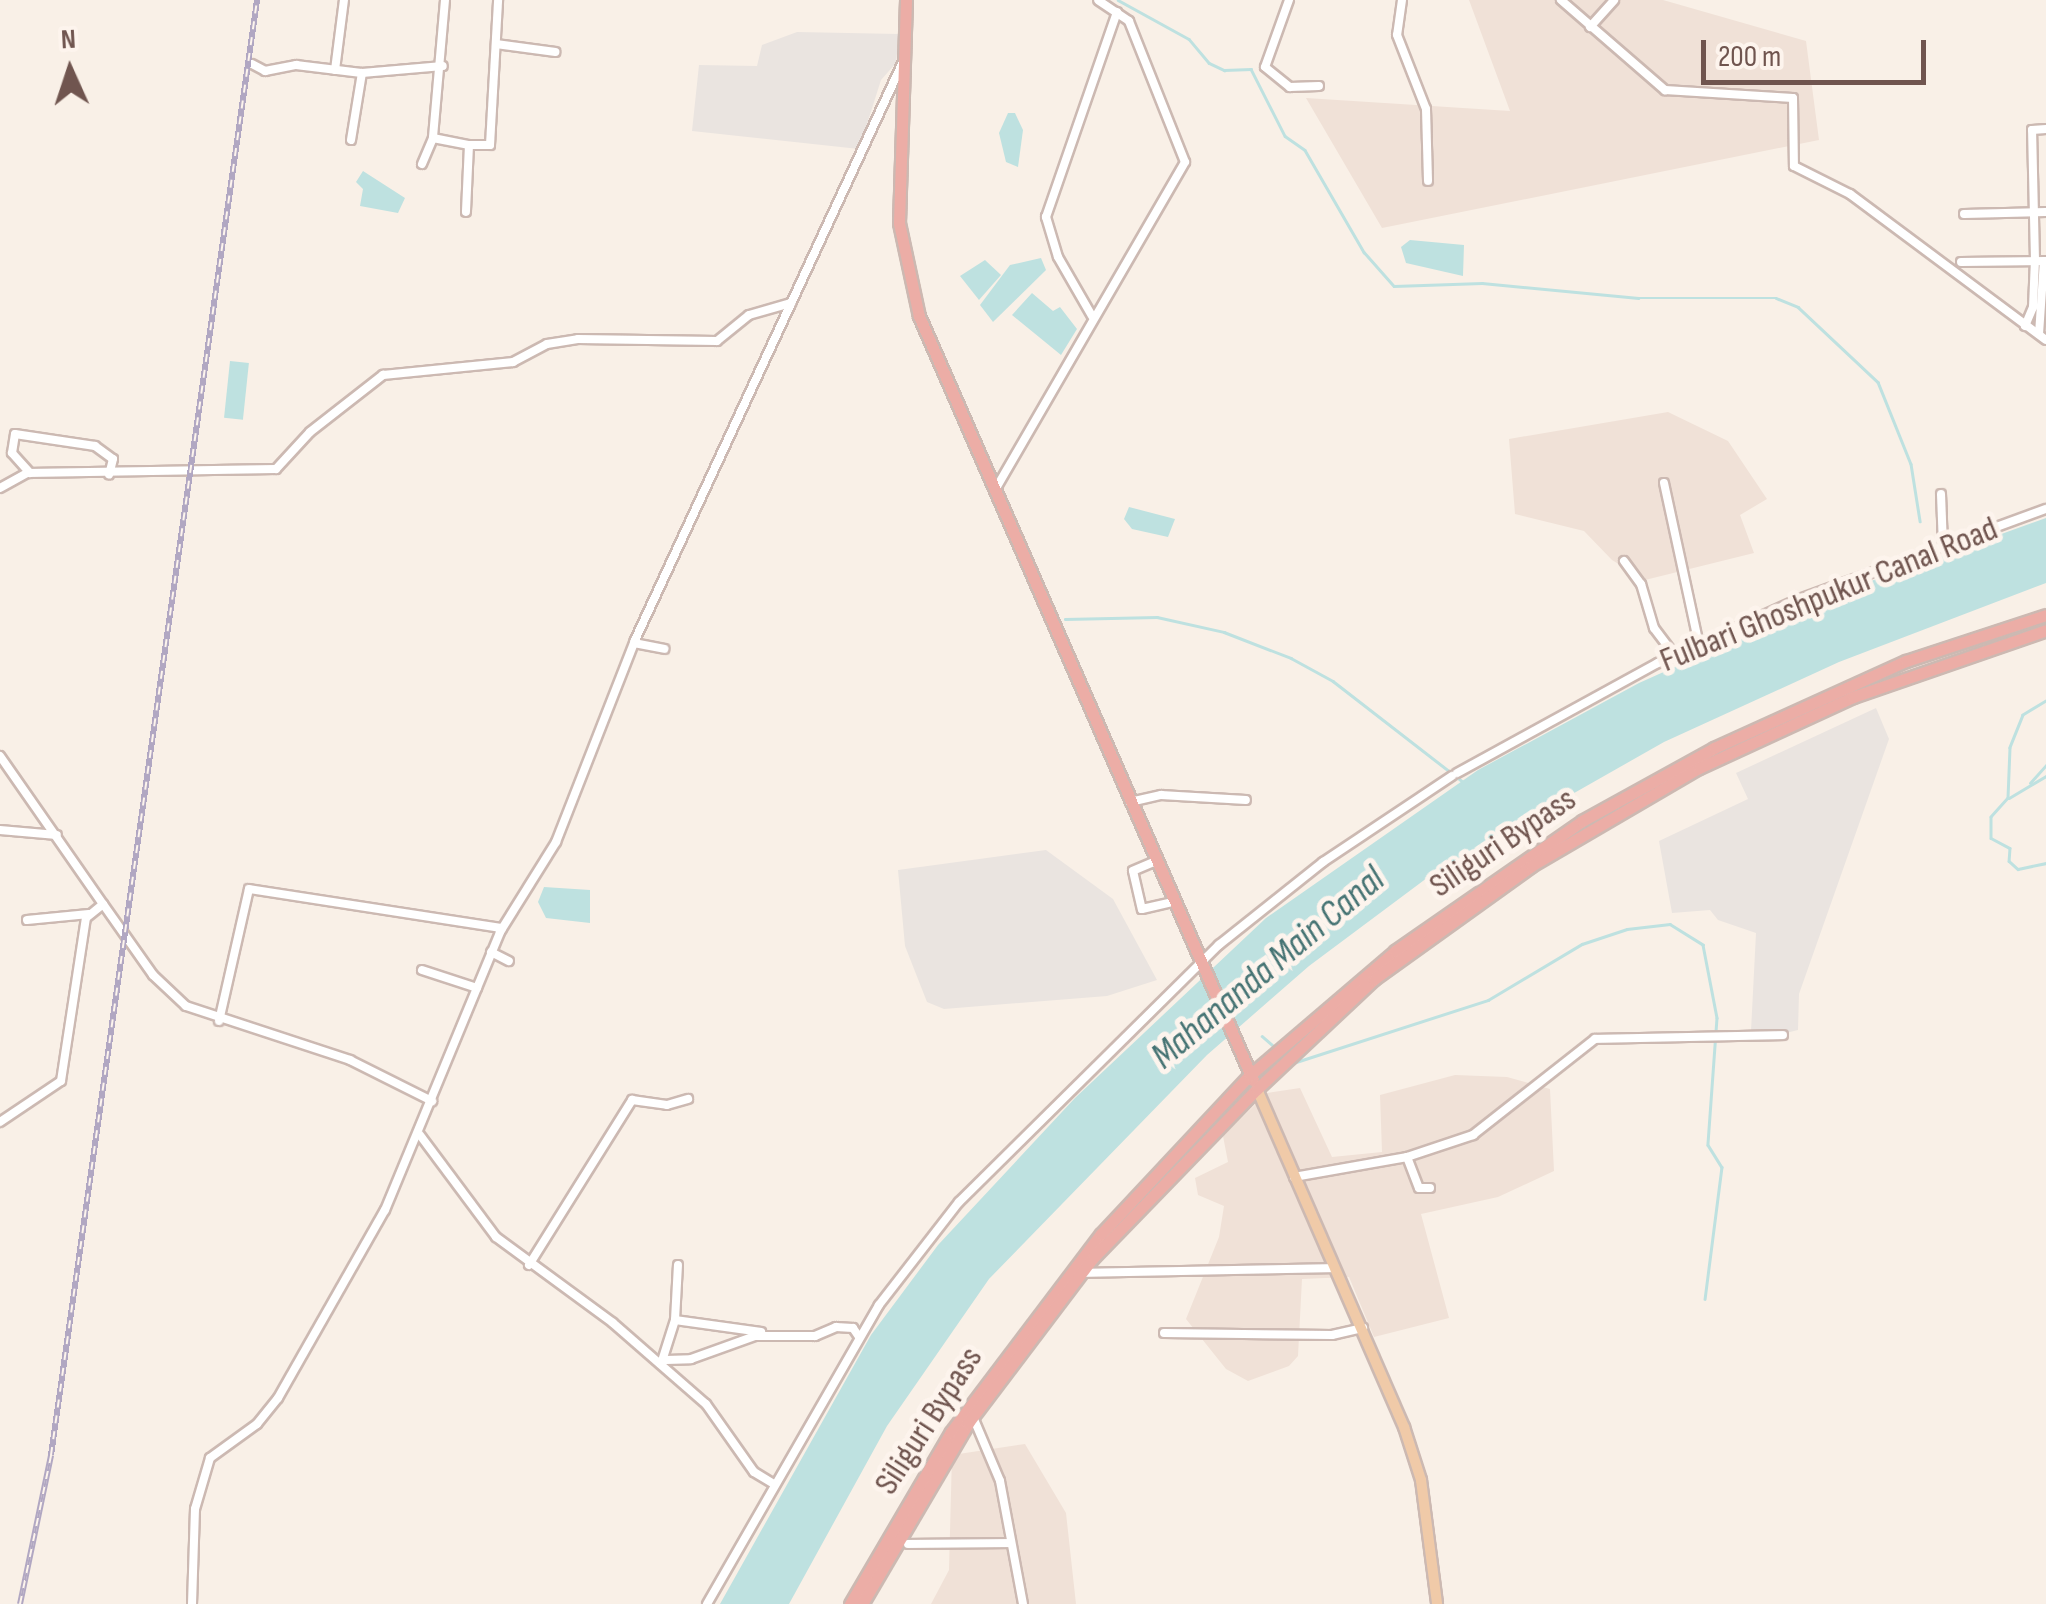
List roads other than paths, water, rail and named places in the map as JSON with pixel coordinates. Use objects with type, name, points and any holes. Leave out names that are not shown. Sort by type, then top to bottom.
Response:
[{"type":"highway","points":[[906,0],[899,223],[907,270],[928,342],[1257,1088]]},
{"type":"highway","name":"Siliguri Bypass","points":[[850,1604],[1004,1356],[1141,1186],[1250,1075],[1273,1064],[1422,931],[1652,782],[1906,661],[2046,615]]},
{"type":"highway","points":[[1290,1049],[1453,920],[1684,776],[1853,697],[2046,630]]},
{"type":"highway","points":[[862,1604],[973,1417],[1080,1274],[1257,1088],[1273,1064]]},
{"type":"main road","points":[[1257,1088],[1334,1268],[1364,1327],[1421,1480],[1437,1604]]},
{"type":"street","points":[[335,70],[344,0]]},
{"type":"street","points":[[422,164],[433,138],[443,66],[445,0]]},
{"type":"street","points":[[433,138],[490,145],[498,0]]},
{"type":"street","points":[[994,491],[1092,316],[1169,198],[1184,162],[1128,21],[1098,0]]},
{"type":"street","points":[[1289,0],[1264,67],[1290,87],[1319,86]]},
{"type":"street","points":[[1402,0],[1397,35],[1426,110],[1428,181]]},
{"type":"street","points":[[1561,0],[1665,90],[1793,98],[1794,166],[1850,194],[2042,337]]},
{"type":"street","points":[[1590,27],[1614,0]]},
{"type":"street","points":[[1092,316],[1052,246],[1046,217],[1117,12]]},
{"type":"street","points":[[496,44],[555,52]]},
{"type":"street","points":[[192,1604],[195,1508],[210,1458],[257,1424],[278,1398],[386,1210],[502,928],[556,842],[634,643],[904,60]]},
{"type":"street","points":[[252,64],[265,71],[296,65],[362,73],[443,66]]},
{"type":"street","points":[[351,140],[362,73]]},
{"type":"street","points":[[2042,337],[2042,260],[2034,212],[2032,130],[2046,129]]},
{"type":"street","points":[[466,212],[469,145]]},
{"type":"street","points":[[2033,165],[2046,164]]},
{"type":"street","points":[[1964,214],[2046,212]]},
{"type":"street","points":[[2025,326],[2033,307],[2042,260]]},
{"type":"street","points":[[1961,262],[2042,260]]},
{"type":"street","points":[[0,488],[30,473],[276,470],[310,432],[383,376],[513,362],[548,344],[578,339],[717,341],[749,315],[791,303]]},
{"type":"street","points":[[30,473],[12,453],[14,434],[95,446],[113,458],[109,475]]},
{"type":"street","points":[[1664,483],[1699,645]]},
{"type":"street","points":[[1941,494],[1943,545]]},
{"type":"street","name":"Fulbari Ghoshpukur Canal Road","points":[[707,1604],[772,1483],[859,1337],[959,1202],[1200,965],[1323,862],[1455,774],[1675,656],[1943,545],[2046,509]]},
{"type":"street","points":[[1624,561],[1641,584],[1654,628],[1675,656]]},
{"type":"street","points":[[634,643],[664,649]]},
{"type":"street","points":[[0,756],[152,975],[186,1006],[350,1060],[432,1101]]},
{"type":"street","points":[[1130,802],[1161,794],[1246,800]]},
{"type":"street","points":[[0,830],[56,835]]},
{"type":"street","points":[[1156,861],[1133,871],[1142,909],[1173,902]]},
{"type":"street","points":[[219,1020],[250,888],[502,928]]},
{"type":"street","points":[[28,920],[89,914],[103,904]]},
{"type":"street","points":[[0,1122],[61,1081],[89,914]]},
{"type":"street","points":[[492,952],[508,961]]},
{"type":"street","points":[[422,970],[478,988]]},
{"type":"street","points":[[1294,1177],[1407,1157],[1473,1134],[1596,1039],[1783,1036]]},
{"type":"street","points":[[528,1265],[632,1100],[668,1105],[688,1098]]},
{"type":"street","points":[[420,1134],[496,1238],[528,1265],[613,1323],[706,1404],[754,1472],[772,1483]]},
{"type":"street","points":[[1407,1157],[1420,1188],[1430,1188]]},
{"type":"street","points":[[666,1360],[678,1265]]},
{"type":"street","points":[[1080,1274],[1334,1268]]},
{"type":"street","points":[[674,1320],[781,1339]]},
{"type":"street","points":[[656,1362],[692,1359],[755,1336],[781,1339],[836,1327],[853,1328],[859,1337]]},
{"type":"street","points":[[1164,1333],[1332,1334],[1364,1327]]},
{"type":"street","points":[[973,1417],[1000,1481],[1023,1604]]},
{"type":"street","points":[[908,1544],[1010,1543]]},
{"type":"water","points":[[1008,113],[1015,113],[1023,130],[1018,167],[1006,162],[999,133]]},
{"type":"water","points":[[363,171],[405,198],[398,213],[360,206],[363,189],[356,182]]},
{"type":"water","points":[[1410,240],[1464,245],[1463,276],[1406,263],[1401,247]]},
{"type":"water","points":[[1041,258],[1046,270],[993,322],[980,305],[1010,265]]},
{"type":"water","points":[[985,260],[1001,275],[979,300],[960,276]]},
{"type":"water","points":[[1032,293],[1053,311],[1060,307],[1077,329],[1061,355],[1012,315]]},
{"type":"water","points":[[230,361],[249,363],[243,420],[224,418]]},
{"type":"water","points":[[1129,507],[1175,519],[1168,537],[1132,529],[1124,519]]},
{"type":"water","name":"Mahananda Main Canal","points":[[2046,518],[2046,583],[1839,662],[1664,742],[1435,872],[1309,966],[1207,1055],[989,1279],[887,1426],[789,1604],[720,1604],[871,1335],[938,1245],[1075,1098],[1266,918],[1478,770],[1639,683],[1846,590]]},
{"type":"water","points":[[544,887],[590,890],[590,923],[546,918],[538,902]]},
{"type":"waterway","points":[[1118,0],[1189,39],[1209,63],[1224,70],[1251,69],[1285,136],[1305,150],[1364,252],[1394,286],[1482,283],[1638,298],[1776,298],[1798,307],[1878,382],[1911,464],[1920,521]]},
{"type":"waterway","points":[[1065,619],[1157,617],[1224,632],[1291,658],[1333,681],[1462,781]]},
{"type":"waterway","points":[[2046,701],[2023,715],[2010,748],[2008,798],[1991,817],[1991,838],[2010,848],[2009,861],[2018,869],[2046,863]]},
{"type":"waterway","points":[[2030,783],[2046,765]]},
{"type":"waterway","points":[[2009,798],[2046,776]]},
{"type":"waterway","points":[[1293,1063],[1488,1000],[1582,944],[1627,929],[1670,924],[1703,945],[1717,1018],[1708,1145],[1722,1167],[1705,1299]]},
{"type":"waterway","points":[[1262,1036],[1276,1048]]},
{"type":"railway","points":[[20,1604],[51,1455],[257,0]]}]
